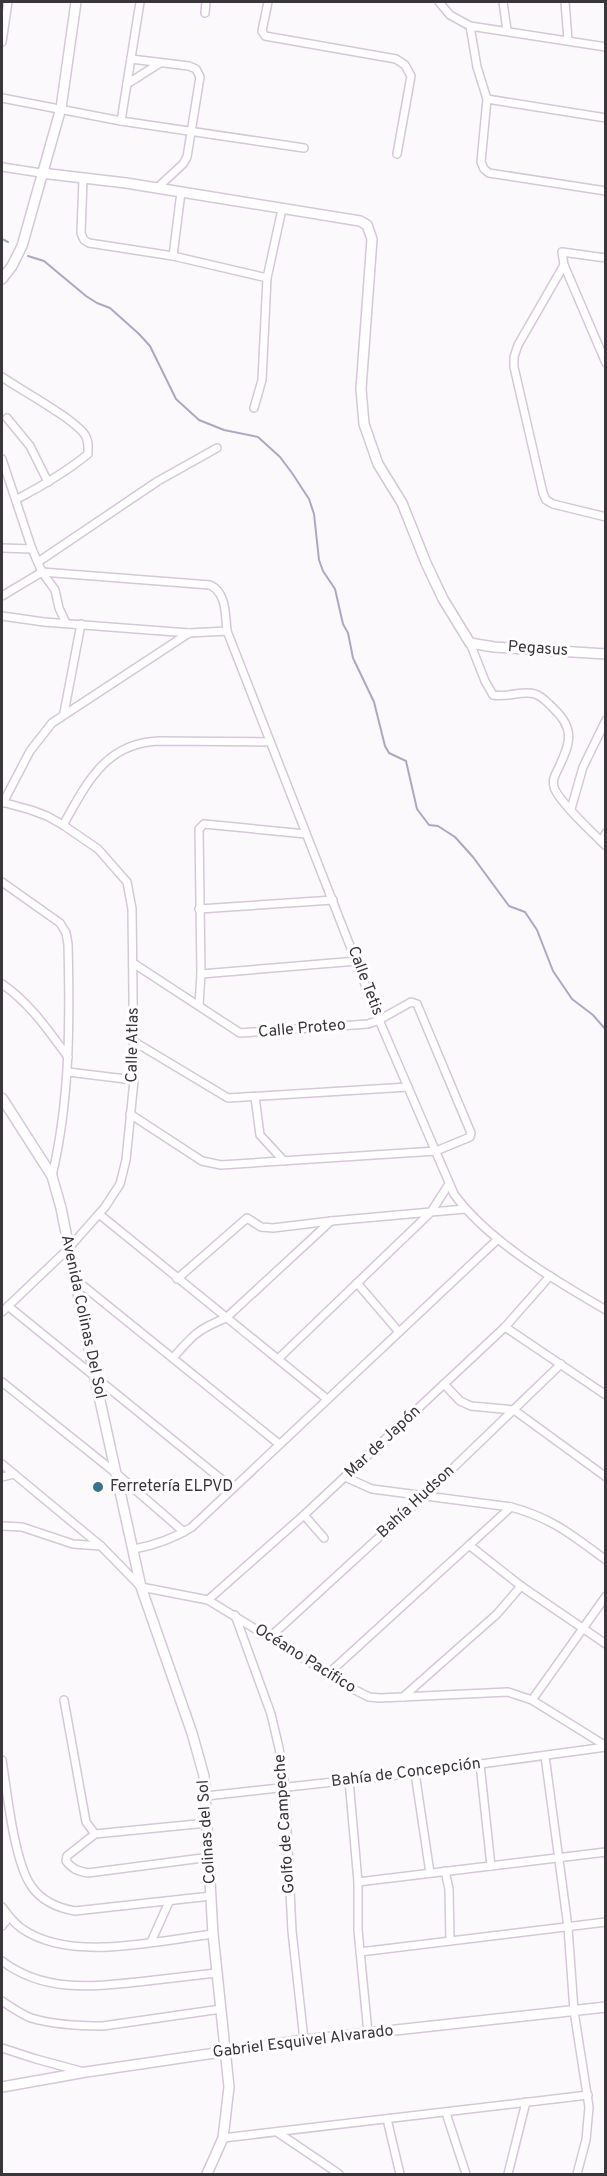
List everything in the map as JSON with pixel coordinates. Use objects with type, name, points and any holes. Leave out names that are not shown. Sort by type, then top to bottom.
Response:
[{"type":"street","points":[[2,42],[8,2]]},
{"type":"street","points":[[2,279],[12,266],[22,246],[61,108],[76,2]]},
{"type":"street","points":[[121,121],[140,2]]},
{"type":"street","points":[[205,14],[206,2]]},
{"type":"street","points":[[268,2],[263,34],[396,59],[405,65],[411,76],[397,154]]},
{"type":"street","points":[[439,2],[450,15],[470,26],[606,47]]},
{"type":"street","points":[[503,2],[507,30]]},
{"type":"street","points":[[565,2],[568,40]]},
{"type":"street","points":[[470,26],[477,67],[487,99],[481,162],[484,169],[489,172],[606,191]]},
{"type":"street","points":[[131,59],[189,66],[196,69],[200,77],[187,157],[183,164],[157,188]]},
{"type":"street","points":[[127,84],[160,63]]},
{"type":"street","points":[[2,98],[121,121],[304,148]]},
{"type":"street","points":[[487,99],[606,118]]},
{"type":"street","points":[[2,167],[157,188],[360,221],[367,225],[371,233],[370,277],[361,389],[364,423],[378,464],[402,503],[417,545],[443,599],[470,642],[493,695],[533,693],[540,696],[564,718],[569,730],[569,739],[553,779],[553,785],[603,844]]},
{"type":"street","points":[[83,179],[80,222],[84,240],[89,243],[173,256],[267,278]]},
{"type":"street","points":[[173,256],[181,192]]},
{"type":"street","points":[[254,408],[262,380],[267,278],[282,209]]},
{"type":"street","points":[[606,258],[562,252],[564,265],[606,363]]},
{"type":"street","points":[[564,265],[518,345],[514,367],[546,500],[553,504],[606,517]]},
{"type":"street","points":[[2,377],[72,423],[84,433],[89,443],[88,454],[48,482],[17,499]]},
{"type":"street","points":[[7,418],[30,446],[48,482]]},
{"type":"street","points":[[38,562],[167,476],[217,448]]},
{"type":"street","points":[[2,459],[32,549],[42,572],[55,590],[59,608],[66,623]]},
{"type":"street","points":[[2,548],[32,549]]},
{"type":"street","points":[[2,596],[42,572]]},
{"type":"street","name":"Calle Tetis","points":[[42,572],[215,587],[224,604],[227,631],[270,742],[379,1020],[448,1184],[465,1209],[498,1239],[550,1276],[606,1310]]},
{"type":"street","points":[[2,616],[189,633],[227,631]]},
{"type":"street","points":[[64,713],[81,624]]},
{"type":"street","points":[[2,803],[30,751],[52,723],[189,633]]},
{"type":"street","name":"Pegasus","points":[[470,642],[494,647],[606,654]]},
{"type":"street","points":[[571,809],[583,767],[606,720]]},
{"type":"street","points":[[63,825],[93,775],[111,758],[131,745],[145,741],[270,742]]},
{"type":"street","name":"Calle Atlas","points":[[2,803],[31,810],[63,825],[98,849],[127,882],[132,909],[134,1080],[126,1160],[120,1184],[99,1214],[68,1249],[2,1312]]},
{"type":"street","points":[[199,1005],[201,974],[199,829],[201,825],[306,834]]},
{"type":"street","points":[[603,844],[606,833]]},
{"type":"street","points":[[2,882],[60,923],[66,933],[68,1072],[62,1130],[52,1176]]},
{"type":"street","points":[[199,909],[333,900]]},
{"type":"street","points":[[201,974],[357,961]]},
{"type":"street","name":"Calle Proteo","points":[[133,963],[240,1033],[368,1024],[414,1002],[471,1135],[436,1151]]},
{"type":"street","points":[[2,984],[17,994],[37,1014],[68,1057]]},
{"type":"street","points":[[133,1041],[221,1095],[235,1099],[408,1087]]},
{"type":"street","points":[[68,1072],[134,1080]]},
{"type":"street","points":[[255,1097],[260,1135],[284,1161]]},
{"type":"street","name":"Avenida Colinas Del Sol","points":[[2,1098],[52,1176],[61,1208],[95,1378],[134,1549]]},
{"type":"street","points":[[130,1114],[202,1161],[212,1164],[436,1151]]},
{"type":"street","points":[[278,1359],[431,1212],[448,1184]]},
{"type":"street","points":[[177,1279],[247,1218],[266,1228],[465,1209]]},
{"type":"street","points":[[99,1214],[327,1399]]},
{"type":"street","points":[[173,1358],[194,1333],[226,1318],[331,1221]]},
{"type":"street","points":[[134,1549],[157,1545],[184,1532],[498,1239]]},
{"type":"street","name":"Mar de Japón","points":[[208,1600],[304,1515],[505,1328],[550,1276]]},
{"type":"street","points":[[76,1280],[279,1444]]},
{"type":"street","points":[[357,1283],[399,1332]]},
{"type":"street","points":[[8,1306],[232,1488]]},
{"type":"street","points":[[505,1328],[606,1395]]},
{"type":"street","name":"Bahía Hudson","points":[[270,1638],[424,1496],[561,1364]]},
{"type":"street","points":[[2,1382],[117,1474],[184,1532]]},
{"type":"street","points":[[444,1384],[460,1401],[471,1406],[514,1410],[606,1477]]},
{"type":"street","points":[[2,1464],[100,1546],[141,1587]]},
{"type":"street","points":[[2,1477],[14,1474]]},
{"type":"street","points":[[345,1477],[372,1490],[511,1507],[543,1517],[606,1560]]},
{"type":"street","points":[[329,1673],[511,1507]]},
{"type":"street","points":[[304,1515],[324,1538]]},
{"type":"street","points":[[2,1526],[22,1527],[73,1544],[100,1546]]},
{"type":"street","points":[[469,1545],[521,1586],[606,1644]]},
{"type":"street","name":"Colinas del Sol","points":[[134,1549],[141,1587],[192,1733],[204,1776],[216,1973],[229,2087],[223,2138],[210,2173]]},
{"type":"street","points":[[403,1697],[497,1614],[521,1586]]},
{"type":"street","name":"Océano Pacifico","points":[[141,1587],[208,1600],[369,1697],[508,1692],[532,1700],[606,1747]]},
{"type":"street","points":[[532,1700],[606,1596]]},
{"type":"street","name":"Golfo de Campeche","points":[[235,1615],[271,1714],[279,1748],[285,1787],[292,1931],[304,2040]]},
{"type":"street","points":[[64,1700],[86,1822],[95,1834]]},
{"type":"street","name":"Bahía de Concepción","points":[[206,1796],[415,1773],[606,1747]]},
{"type":"street","points":[[545,1756],[567,1927],[574,2011],[588,2095],[589,2121],[577,2175]]},
{"type":"street","points":[[2,1760],[22,1869],[31,1886],[44,1899],[60,1908],[75,1911],[211,1896]]},
{"type":"street","points":[[480,1764],[491,1866]]},
{"type":"street","points":[[415,1773],[430,1873]]},
{"type":"street","points":[[349,1780],[358,1882],[358,1930],[368,2033]]},
{"type":"street","points":[[207,1823],[95,1834],[67,1856],[66,1861],[77,1871],[88,1873],[210,1857]]},
{"type":"street","points":[[358,1882],[606,1852]]},
{"type":"street","points":[[445,1871],[450,1940]]},
{"type":"street","points":[[151,1942],[168,1902]]},
{"type":"street","points":[[2,1907],[21,1928],[74,1947],[94,1948],[213,1934]]},
{"type":"street","points":[[2,1926],[7,1914]]},
{"type":"street","points":[[360,1952],[606,1922]]},
{"type":"street","points":[[2,1961],[27,1976],[49,1984],[68,1987],[90,1988],[216,1973]]},
{"type":"street","points":[[2,2001],[29,2017],[47,2022],[84,2026],[103,2026],[221,2009]]},
{"type":"street","name":"Gabriel Esquivel Alvarado","points":[[2,2087],[86,2072],[304,2040],[606,2007]]},
{"type":"street","points":[[2,2048],[86,2072]]},
{"type":"street","points":[[223,2138],[588,2095]]},
{"type":"street","points":[[508,2175],[526,2103]]},
{"type":"street","points":[[446,2113],[466,2175]]},
{"type":"street","points":[[387,2119],[400,2175]]},
{"type":"street","points":[[277,2132],[339,2175]]},
{"type":"waterway","points":[[2,239],[8,242]]},
{"type":"waterway","points":[[28,256],[44,261],[86,296],[110,308],[139,334],[150,346],[176,399],[199,420],[224,430],[258,437],[280,457],[292,473],[309,499],[314,514],[319,560],[323,571],[335,589],[353,658],[374,702],[385,746],[389,753],[406,761],[417,809],[429,825],[438,826],[455,837],[473,857],[509,906],[525,912],[537,930],[553,971],[572,999],[593,1015],[606,1030]]},
{"type":"place","name":"Ferretería ELPVD","points":[[98,1487]]}]
